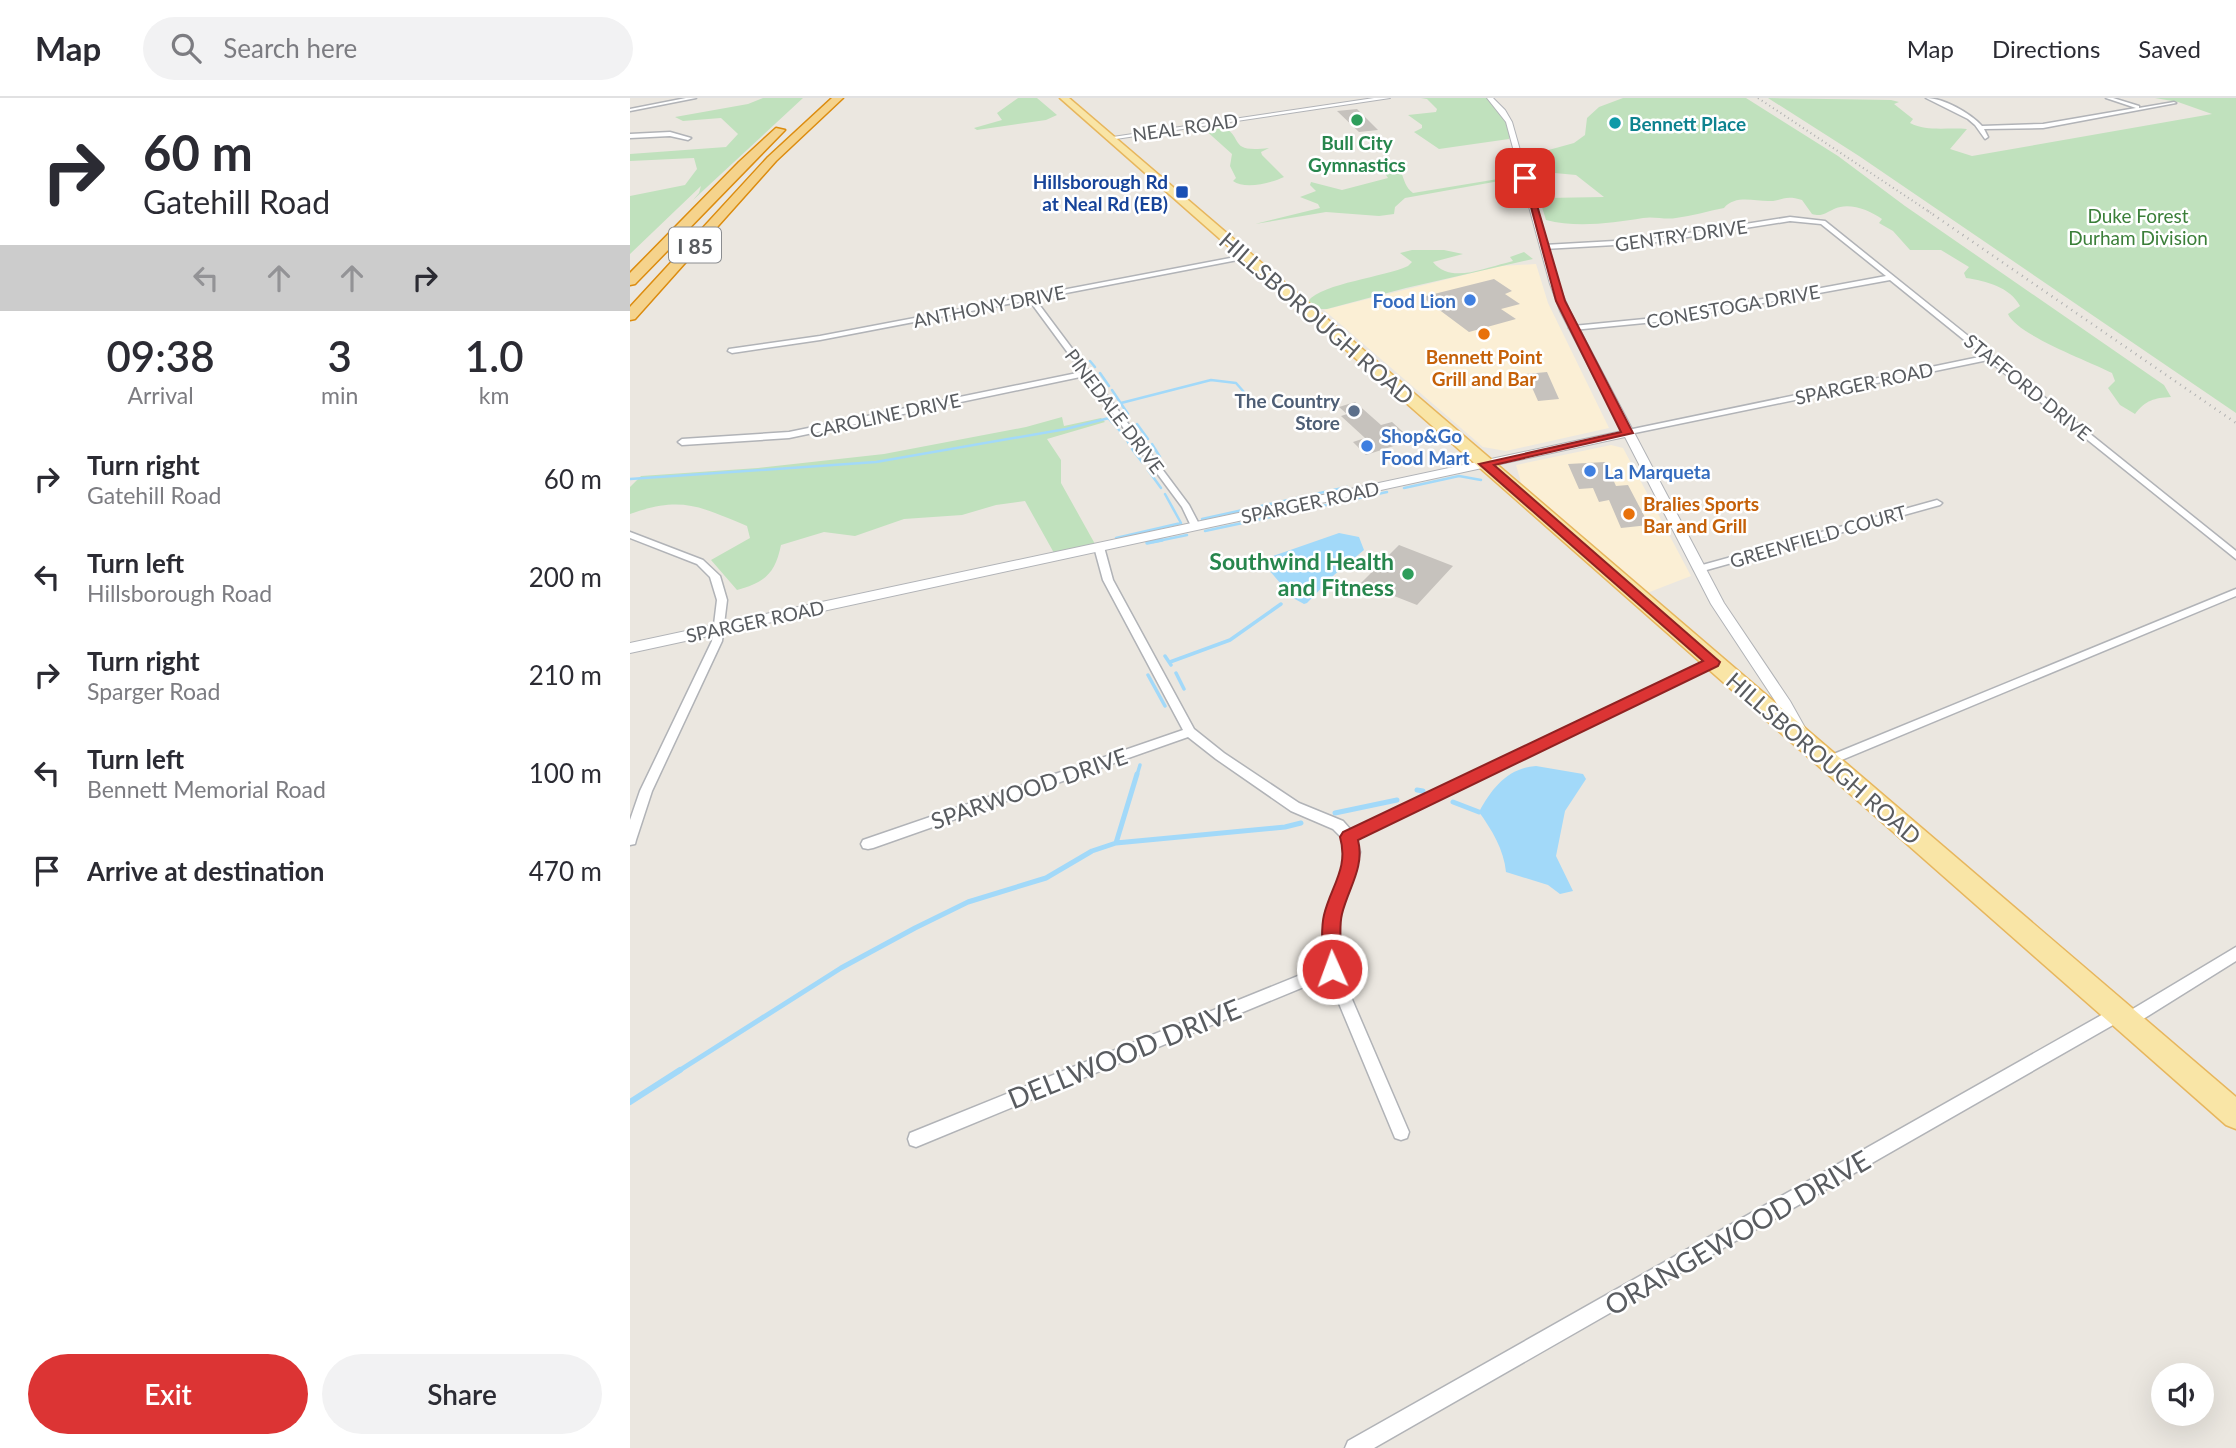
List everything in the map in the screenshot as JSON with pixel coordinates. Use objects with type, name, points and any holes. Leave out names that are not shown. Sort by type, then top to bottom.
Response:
[{"type":"highway","name":"I 85","points":[[630,316],[759,174],[838,98]]},
{"type":"highway","points":[[759,174],[854,98]]},
{"type":"highway","name":"I 85","points":[[630,281],[743,164],[787,123]]},
{"type":"main road","name":"HILLSBOROUGH ROAD","points":[[1064,98],[2236,1115]]},
{"type":"street","points":[[630,110],[694,98]]},
{"type":"street","name":"NEAL ROAD","points":[[1109,138],[1387,98]]},
{"type":"street","points":[[1490,98],[1503,111],[1509,122],[1554,284],[1573,327],[1699,569],[1739,639],[1785,705],[1803,740]]},
{"type":"street","points":[[1928,98],[1958,112],[1981,128],[2043,126],[2174,103]]},
{"type":"street","points":[[2108,98],[2141,109]]},
{"type":"street","points":[[1981,128],[1984,137]]},
{"type":"street","points":[[630,136],[670,134],[688,138]]},
{"type":"street","name":"GENTRY DRIVE","points":[[1544,247],[1628,244],[1781,220],[1817,221]]},
{"type":"street","name":"STAFFORD DRIVE","points":[[1817,221],[1832,227],[2236,556]]},
{"type":"street","name":"ANTHONY DRIVE","points":[[732,351],[820,338],[1246,257]]},
{"type":"street","name":"CONESTOGA DRIVE","points":[[1573,327],[1665,319],[1893,277]]},
{"type":"street","name":"PINEDALE DRIVE","points":[[1031,298],[1186,507],[1195,526]]},
{"type":"street","name":"SPARGER ROAD","points":[[630,648],[1990,357]]},
{"type":"street","name":"CAROLINE DRIVE","points":[[682,442],[789,435],[1086,373]]},
{"type":"street","name":"GREENFIELD COURT","points":[[1699,569],[1937,503]]},
{"type":"street","points":[[630,535],[691,558],[709,569],[722,592],[720,628],[646,791],[630,839]]},
{"type":"street","points":[[1099,547],[1108,580],[1190,732],[1295,807],[1331,822],[1349,837],[1353,852],[1332,916],[1332,969],[1401,1132]]},
{"type":"street","points":[[1828,761],[2236,592]]},
{"type":"street","points":[[1349,837],[1713,662]]},
{"type":"street","name":"SPARWOOD DRIVE","points":[[868,844],[1190,732]]},
{"type":"street","name":"ORANGEWOOD DRIVE","points":[[1355,1448],[2236,953]]},
{"type":"street","name":"DELLWOOD DRIVE","points":[[916,1139],[1332,969]]},
{"type":"shaded area","points":[[1536,264],[1548,303],[1609,428],[1506,451],[1483,447],[1324,310],[1500,266]]},
{"type":"shaded area","points":[[1611,445],[1623,448],[1691,576],[1647,593],[1522,486],[1516,465]]},
{"type":"green space","points":[[763,98],[803,98],[693,200],[701,186],[630,254],[630,196],[685,185],[697,169],[694,158],[630,161],[630,154],[726,147],[738,134],[721,118],[683,121],[675,117],[748,104]]},
{"type":"green space","points":[[1018,98],[1037,98],[1057,115],[1046,120],[977,130],[974,128],[1002,120],[997,113]]},
{"type":"green space","points":[[1421,98],[1487,98],[1509,127],[1509,139],[1439,149],[1414,132],[1422,128],[1422,125],[1408,115],[1436,112],[1437,109],[1427,99]]},
{"type":"green space","points":[[1623,98],[1746,98],[1838,156],[1905,206],[2164,385],[2171,397],[2151,401],[2135,414],[2120,405],[2108,388],[2115,381],[2112,373],[2039,339],[2014,322],[2008,314],[2020,306],[2010,294],[1989,283],[1966,278],[1964,273],[1969,267],[1941,250],[1910,250],[1893,231],[1879,223],[1882,219],[1859,208],[1846,206],[1815,215],[1802,200],[1787,198],[1773,201],[1733,201],[1724,208],[1672,218],[1582,224],[1546,220],[1541,204],[1546,198],[1604,197],[1576,175],[1544,172],[1551,162],[1538,158],[1545,151],[1574,143],[1585,135],[1587,118],[1599,107]]},
{"type":"green space","name":"Duke Forest Durham Division","points":[[1768,98],[1899,102],[1894,104],[1913,119],[1910,123],[1917,126],[1967,129],[1950,149],[1972,156],[2212,114],[2178,102],[2155,98],[2236,98],[2236,413],[1859,156]]},
{"type":"green space","points":[[1221,125],[1242,146],[1269,148],[1261,152],[1262,155],[1284,177],[1251,185],[1233,181],[1236,178],[1230,166],[1232,154],[1203,128]]},
{"type":"green space","points":[[1377,161],[1390,161],[1399,168],[1408,189],[1413,193],[1505,180],[1405,198],[1395,207],[1394,214],[1379,216],[1326,212],[1255,224],[1320,208],[1318,204],[1300,197],[1316,191],[1310,185],[1311,182],[1342,190],[1388,178]]},
{"type":"green space","points":[[1412,250],[1444,250],[1463,254],[1433,262],[1440,269],[1458,273],[1478,271],[1513,261],[1510,257],[1524,252],[1533,259],[1327,309],[1319,309],[1308,301],[1327,289],[1408,266],[1412,262],[1400,253]]},
{"type":"green space","points":[[1062,417],[1064,426],[1101,418],[1105,422],[1047,439],[1061,460],[1061,483],[1095,544],[1054,553],[1025,501],[996,505],[962,515],[904,519],[855,536],[824,532],[781,545],[772,570],[755,584],[737,590],[711,560],[750,538],[747,526],[690,506],[663,505],[630,514],[630,487],[641,476],[758,468],[884,454],[1026,427]]},
{"type":"water","points":[[1339,533],[1359,537],[1364,550],[1334,575],[1307,603],[1293,598],[1268,569],[1267,564],[1273,556]]},
{"type":"water","points":[[1536,766],[1583,774],[1586,779],[1565,811],[1556,856],[1573,891],[1560,894],[1548,885],[1506,872],[1497,840],[1479,812],[1489,795],[1509,775]]},
{"type":"building","name":"Bull City Gymnastics","points":[[1357,109],[1378,130],[1359,132],[1337,111]]},
{"type":"building","name":"Food Lion","points":[[1494,279],[1512,291],[1505,294],[1520,304],[1501,309],[1516,319],[1469,332],[1422,297]]},
{"type":"building","points":[[1547,372],[1559,399],[1538,401],[1526,374]]},
{"type":"building","points":[[1355,402],[1381,425],[1392,422],[1412,440],[1366,455],[1353,442],[1365,438],[1341,416],[1347,414],[1339,407]]},
{"type":"building","points":[[1605,462],[1616,486],[1628,485],[1649,525],[1621,528],[1609,500],[1599,502],[1593,488],[1579,489],[1568,464]]},
{"type":"building","name":"Southwind Health and Fitness","points":[[1399,545],[1453,566],[1417,605],[1361,583]]},
{"type":"waterway","points":[[1090,361],[1095,367]]},
{"type":"waterway","points":[[1100,373],[1109,386]]},
{"type":"waterway","points":[[1121,403],[1211,380],[1236,383],[1258,408]]},
{"type":"waterway","points":[[1112,390],[1128,414]]},
{"type":"waterway","points":[[630,479],[876,462],[1066,429],[1109,418]]},
{"type":"waterway","points":[[1109,419],[1120,431]]},
{"type":"waterway","points":[[1137,424],[1148,439]]},
{"type":"waterway","points":[[1125,437],[1129,444]]},
{"type":"waterway","points":[[1152,444],[1160,457]]},
{"type":"waterway","points":[[1132,449],[1142,462]]},
{"type":"waterway","points":[[1148,470],[1161,488]]},
{"type":"waterway","points":[[1404,488],[1459,476],[1481,480]]},
{"type":"waterway","points":[[1202,519],[1347,487]]},
{"type":"waterway","points":[[1205,531],[1387,492]]},
{"type":"waterway","points":[[1116,538],[1181,523],[1165,494]]},
{"type":"waterway","points":[[1153,542],[1187,535]]},
{"type":"waterway","points":[[1147,543],[1162,540]]},
{"type":"waterway","points":[[1170,662],[1230,640],[1281,604]]},
{"type":"waterway","points":[[1165,656],[1171,665]]},
{"type":"waterway","points":[[1176,673],[1184,689]]},
{"type":"waterway","points":[[1148,675],[1165,706]]},
{"type":"waterway","points":[[1137,775],[1140,765]]},
{"type":"waterway","points":[[1116,843],[1137,774]]},
{"type":"waterway","points":[[1417,790],[1423,791]]},
{"type":"waterway","points":[[1335,813],[1397,800]]},
{"type":"waterway","points":[[1453,802],[1479,812]]},
{"type":"waterway","points":[[1116,843],[1285,827],[1301,823]]},
{"type":"waterway","points":[[677,1072],[841,968],[915,928],[968,902],[1046,878],[1092,851],[1116,843]]},
{"type":"waterway","points":[[630,1102],[680,1070]]},
{"type":"railway","points":[[1758,98],[1928,211]]},
{"type":"railway","points":[[1928,211],[2236,423]]},
{"type":"place","name":"Bull City Gymnastics","points":[[1357,120]]},
{"type":"place","name":"Bennett Place","points":[[1615,123]]},
{"type":"place","name":"Hillsborough Rd at Neal Rd (EB)","points":[[1182,192]]},
{"type":"place","name":"Food Lion","points":[[1470,300]]},
{"type":"place","name":"Bennett Point Grill and Bar","points":[[1484,334]]},
{"type":"place","name":"The Country Store","points":[[1354,411]]},
{"type":"place","name":"Shop&Go Food Mart","points":[[1367,446]]},
{"type":"place","name":"La Marqueta","points":[[1590,471]]},
{"type":"place","name":"Bralies Sports Bar and Grill","points":[[1629,514]]},
{"type":"place","name":"Southwind Health and Fitness","points":[[1408,574]]},
{"type":"route","points":[[1332,969],[1332,916],[1345,886],[1353,852],[1349,837],[1713,662],[1485,464],[1628,433],[1560,301],[1525,178]]}]
